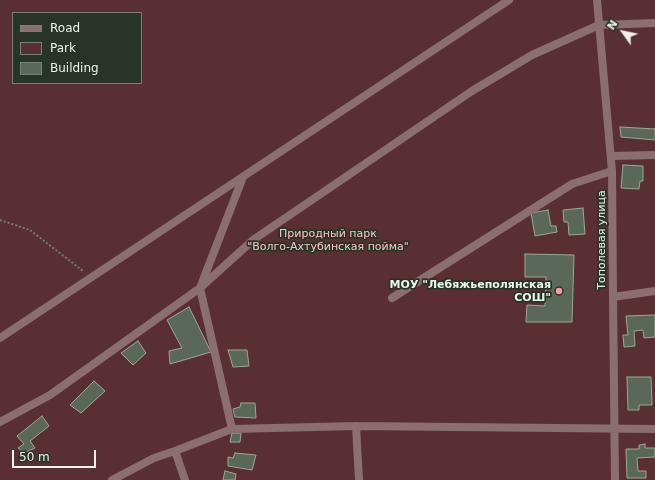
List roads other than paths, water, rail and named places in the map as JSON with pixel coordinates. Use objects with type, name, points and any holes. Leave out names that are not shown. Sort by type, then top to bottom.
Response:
[{"type":"street","points":[[0,338],[509,0]]},
{"type":"street","name":"Тополевая улица","points":[[597,0],[612,171],[615,480]]},
{"type":"street","points":[[0,422],[50,394],[200,288],[253,240],[472,91],[532,55],[599,24],[655,23]]},
{"type":"street","points":[[611,156],[655,155]]},
{"type":"street","points":[[392,298],[572,184],[612,171]]},
{"type":"street","points":[[232,429],[200,288],[243,177]]},
{"type":"street","points":[[613,297],[655,292]]},
{"type":"street","points":[[356,426],[359,480]]},
{"type":"street","points":[[112,480],[154,458],[232,429],[356,426],[655,429]]},
{"type":"street","points":[[175,451],[185,480]]},
{"type":"place","name":"МОУ \"Лебяжьеполянская СОШ\"","points":[[559,291]]},
{"type":"park label","name":"Природный парк \"Волго-Ахтубинская пойма\"","points":[[328,240]]}]
